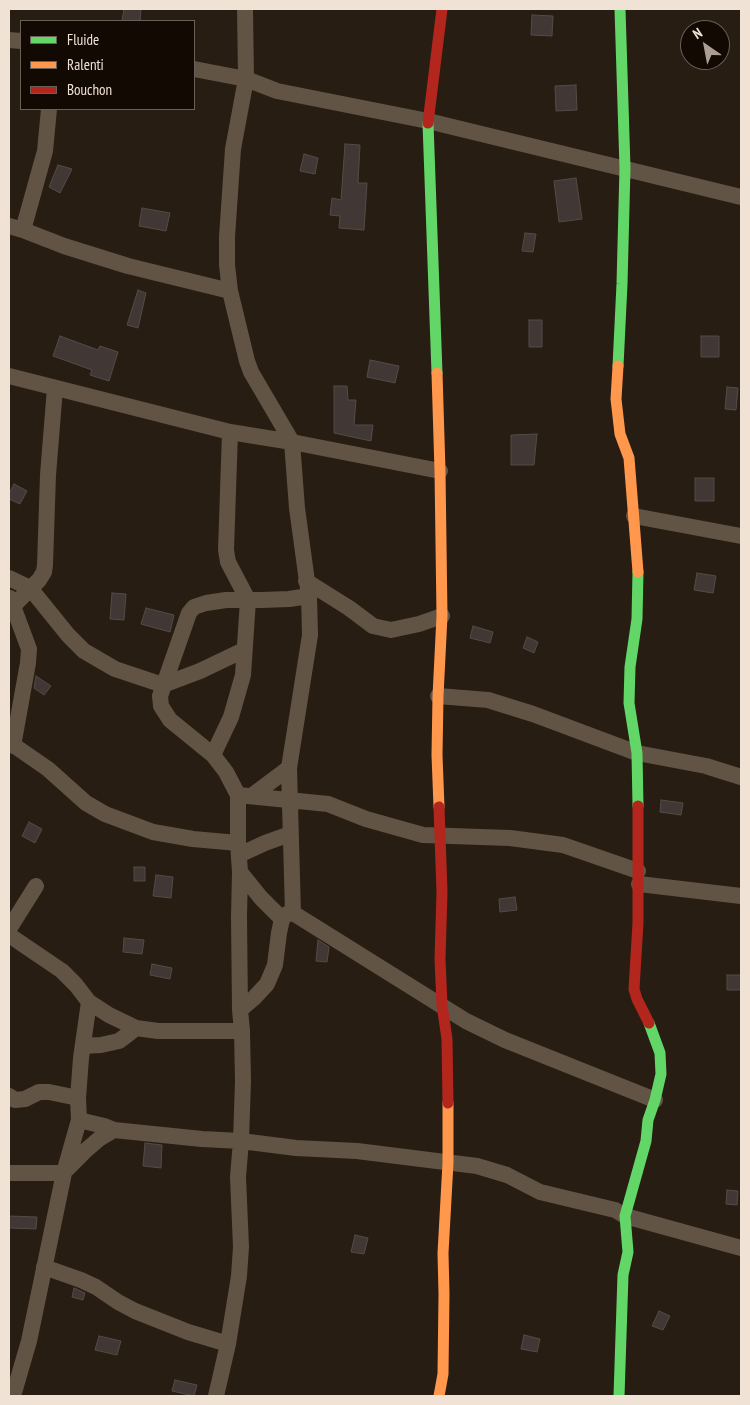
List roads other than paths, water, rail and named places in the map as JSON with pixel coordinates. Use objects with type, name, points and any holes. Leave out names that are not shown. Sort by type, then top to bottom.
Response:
[{"type":"street","points":[[240,1010],[268,984],[288,916],[289,768],[310,635],[292,442],[251,372],[230,291],[227,265],[233,149],[246,79],[245,9]]},
{"type":"street","points":[[439,1396],[443,1374],[443,1253],[448,1163],[446,1040],[440,959],[442,892],[437,755],[442,616],[440,471],[428,121],[442,9]]},
{"type":"street","points":[[619,1396],[623,1275],[628,1252],[625,1216],[646,1141],[648,1120],[661,1074],[660,1052],[634,989],[639,878],[637,753],[629,703],[630,667],[637,619],[639,579],[629,458],[620,434],[616,399],[622,284],[625,168],[620,9]]},
{"type":"street","points":[[195,69],[246,79],[277,91],[428,121],[741,197]]},
{"type":"street","points":[[49,110],[45,152],[16,228],[64,246],[128,266],[230,291]]},
{"type":"street","points":[[9,376],[230,432],[440,471]]},
{"type":"street","points":[[55,388],[48,476],[44,572],[39,580],[30,588],[11,600],[29,649],[28,663],[11,744],[48,769],[86,803],[105,814],[153,832],[238,849],[265,843],[290,834]]},
{"type":"street","points":[[213,756],[225,732],[243,675],[248,600],[228,562],[226,550],[230,432]]},
{"type":"street","points":[[634,516],[741,536]]},
{"type":"street","points":[[9,578],[30,588],[68,635],[84,651],[115,669],[163,686],[244,650]]},
{"type":"street","points":[[307,588],[349,608],[374,626],[391,630],[419,624],[442,616]]},
{"type":"street","points":[[307,588],[289,599],[226,600],[206,603],[194,608],[189,613],[160,696],[161,706],[170,720],[213,756],[245,795],[328,804],[366,819],[423,835],[510,838],[563,845],[639,878],[741,896]]},
{"type":"street","points":[[438,696],[488,700],[532,714],[637,753],[706,766],[741,777]]},
{"type":"street","points":[[245,795],[289,768]]},
{"type":"street","points":[[216,1396],[228,1344],[239,1276],[241,1247],[238,1177],[243,1081],[240,1010],[240,872],[238,849],[245,795]]},
{"type":"street","points":[[240,872],[261,898],[288,916],[371,963],[466,1021],[505,1040],[655,1100]]},
{"type":"street","points":[[9,929],[36,886]]},
{"type":"street","points":[[9,935],[62,971],[89,1002],[109,1015],[136,1028],[175,1031],[242,1031]]},
{"type":"street","points":[[13,1396],[29,1341],[64,1173],[79,1120],[78,1098],[89,1002]]},
{"type":"street","points":[[446,1040],[466,1021]]},
{"type":"street","points":[[83,1046],[119,1041],[136,1028]]},
{"type":"street","points":[[9,1096],[15,1100],[39,1092],[49,1092],[78,1098]]},
{"type":"street","points":[[79,1120],[114,1130],[241,1141],[296,1148],[357,1150],[477,1166],[507,1175],[540,1192],[615,1210],[625,1216],[741,1248]]},
{"type":"street","points":[[9,1173],[64,1173],[85,1150],[114,1130]]},
{"type":"street","points":[[44,1267],[96,1287],[135,1311],[188,1332],[228,1344]]}]
